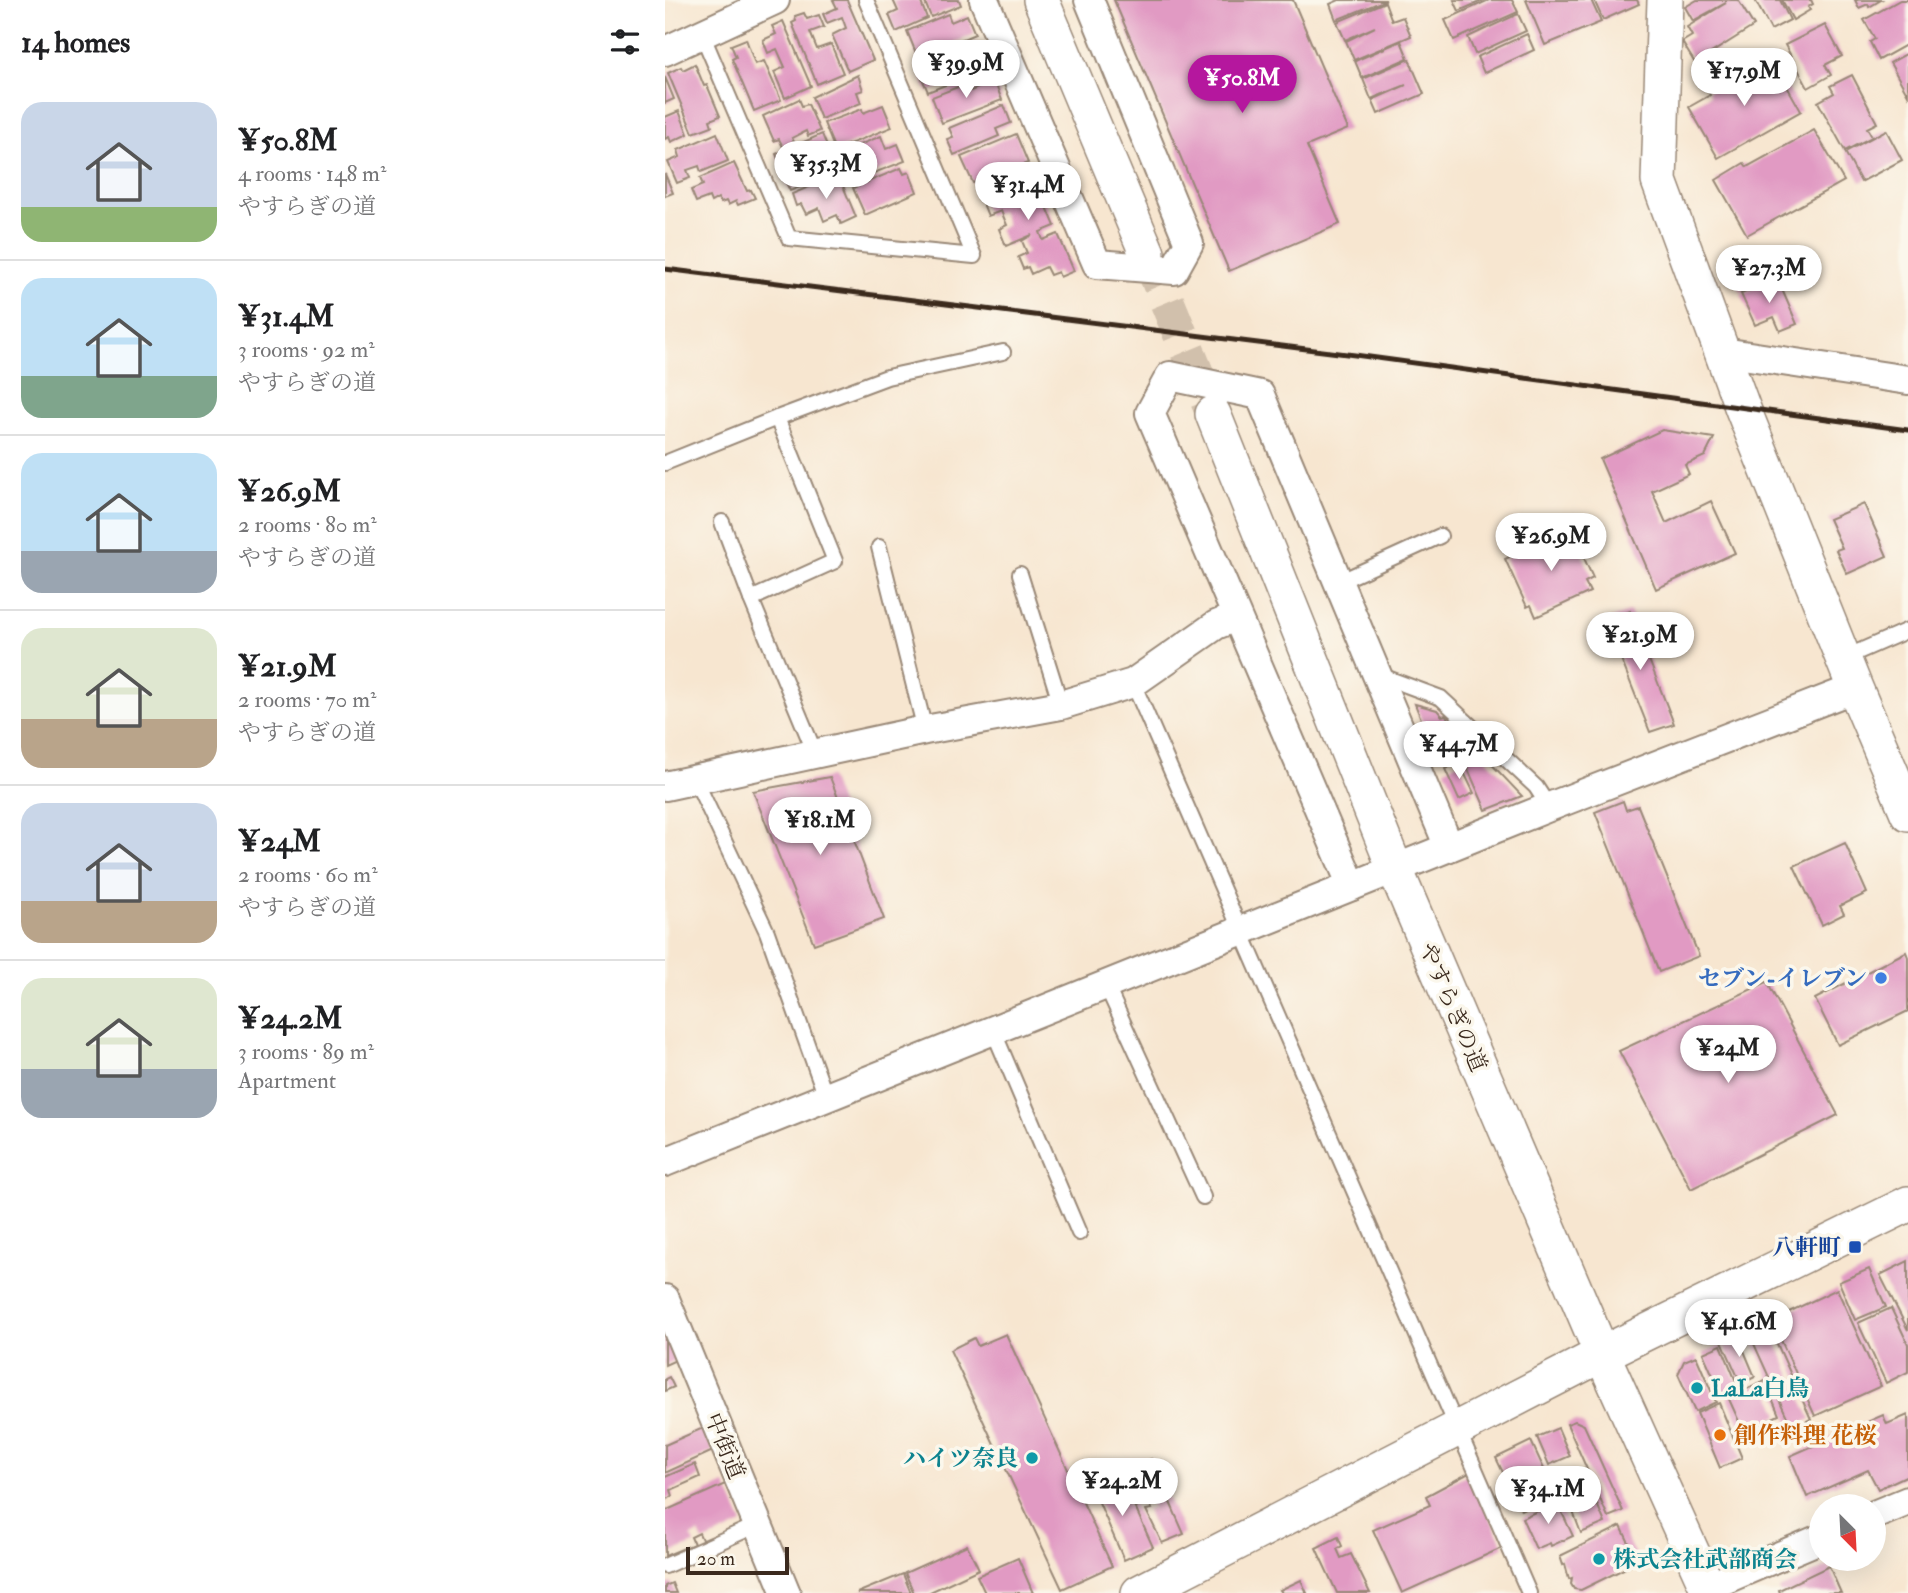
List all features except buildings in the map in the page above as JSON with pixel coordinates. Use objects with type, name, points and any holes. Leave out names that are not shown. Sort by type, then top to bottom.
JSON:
[{"type":"street","points":[[665,51],[775,0]]},
{"type":"street","points":[[984,0],[1097,264],[1174,270],[1189,243],[1089,0]]},
{"type":"street","points":[[1041,0],[1147,253]]},
{"type":"street","points":[[1665,0],[1659,181],[1743,409],[1908,813]]},
{"type":"street","points":[[1723,352],[1908,380]]},
{"type":"street","points":[[1352,886],[1150,413],[1170,376],[1260,395],[1450,847]]},
{"type":"street","name":"やすらぎの道","points":[[1213,414],[1395,869],[1602,1354],[1708,1590]]},
{"type":"street","points":[[665,786],[925,730],[1061,705],[1132,683],[1216,625],[1236,617]]},
{"type":"street","points":[[665,1162],[1549,807],[1850,673]]},
{"type":"street","points":[[1139,1593],[1602,1354],[1908,1204]]},
{"type":"street","name":"中街道","points":[[665,1299],[786,1593]]},
{"type":"street","points":[[1887,1510],[1908,1501]]},
{"type":"street","points":[[1708,1590],[1809,1544]]},
{"type":"lane","points":[[702,34],[789,238],[974,256],[866,0]]},
{"type":"lane","points":[[665,463],[887,377],[1003,352]]},
{"type":"lane","points":[[751,599],[835,561],[776,418]]},
{"type":"lane","points":[[722,522],[815,753]]},
{"type":"lane","points":[[1339,582],[1440,537]]},
{"type":"lane","points":[[879,547],[925,730]]},
{"type":"lane","points":[[1020,574],[1061,705]]},
{"type":"lane","points":[[1850,673],[1908,630]]},
{"type":"lane","points":[[1378,674],[1441,698],[1536,787],[1549,807]]},
{"type":"lane","points":[[1132,683],[1529,1593]]},
{"type":"lane","points":[[695,779],[767,932],[825,1097]]},
{"type":"lane","points":[[1106,985],[1203,1197]]},
{"type":"lane","points":[[993,1030],[1079,1233]]},
{"type":"lane","points":[[665,1566],[757,1525]]},
{"type":"tunnel","points":[[1147,253],[1212,411]]},
{"type":"railway","points":[[665,269],[1355,355],[1908,430]]},
{"type":"place","name":"セブン-イレブン","points":[[1881,978]]},
{"type":"place","name":"八軒町","points":[[1855,1247]]},
{"type":"place","name":"LaLa白鳥","points":[[1697,1388]]},
{"type":"place","name":"創作料理 花桜","points":[[1720,1435]]},
{"type":"place","name":"ハイツ奈良","points":[[1032,1458]]},
{"type":"place","name":"株式会社武部商会","points":[[1599,1559]]}]
